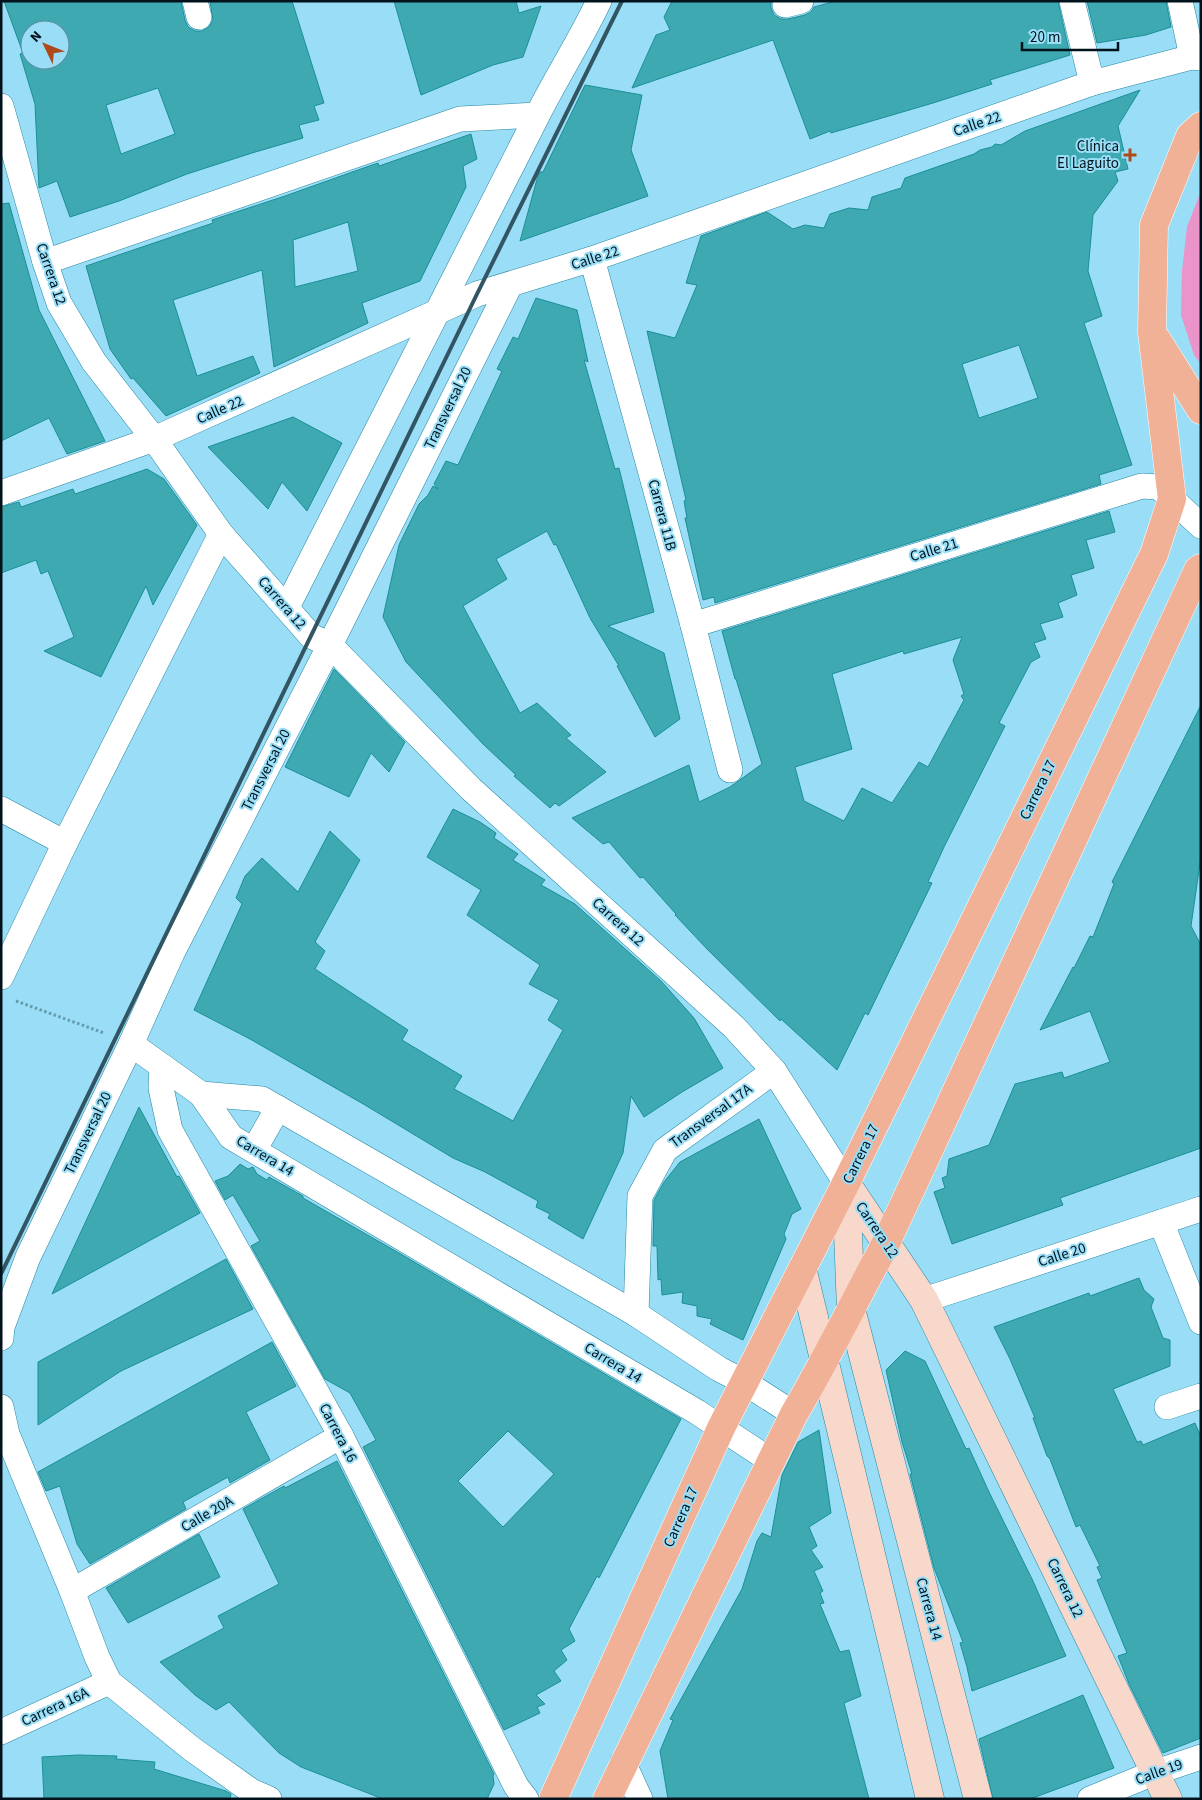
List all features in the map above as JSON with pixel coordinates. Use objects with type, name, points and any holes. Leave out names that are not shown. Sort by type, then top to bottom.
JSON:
[{"type":"main road","points":[[1170,504],[1152,332],[1154,225],[1190,136],[1201,126]]},
{"type":"main road","points":[[1152,332],[1201,410]]},
{"type":"main road","name":"Carrera 17","points":[[553,1799],[721,1428],[802,1272],[1154,554],[1170,504]]},
{"type":"main road","points":[[606,1799],[794,1414],[825,1362],[850,1309],[886,1243],[1199,569]]},
{"type":"street","points":[[287,607],[439,312],[537,115],[582,38],[599,1]]},
{"type":"street","points":[[1072,1],[1092,83]]},
{"type":"street","points":[[1180,1],[1196,57]]},
{"type":"street","name":"Calle 22","points":[[1,494],[154,439],[477,294],[592,259],[1092,83],[1196,57]]},
{"type":"street","points":[[45,262],[460,119],[537,115]]},
{"type":"street","name":"Carrera 12","points":[[3,118],[45,262],[59,303],[94,362],[154,439],[221,534],[311,636],[330,645],[471,789],[734,1027],[774,1070],[924,1300],[1168,1799]]},
{"type":"street","name":"Carrera 11B","points":[[592,259],[693,625],[730,770]]},
{"type":"street","name":"Transversal 20","points":[[1,1338],[2,1327],[28,1257],[131,1044],[172,953],[330,645],[510,285]]},
{"type":"street","name":"Calle 21","points":[[693,625],[1142,486],[1159,487],[1170,504],[1201,526]]},
{"type":"street","points":[[6,988],[65,843],[221,534]]},
{"type":"street","points":[[1,810],[65,843]]},
{"type":"street","points":[[131,1044],[201,1094],[262,1099],[636,1314],[719,1369],[744,1382],[794,1414]]},
{"type":"street","name":"Carrera 16","points":[[162,1066],[161,1088],[170,1130],[341,1436],[516,1786],[526,1799]]},
{"type":"street","name":"Transversal 17A","points":[[636,1314],[640,1196],[665,1150],[774,1070]]},
{"type":"street","name":"Carrera 14","points":[[201,1094],[231,1137],[688,1407],[771,1461]]},
{"type":"street","points":[[254,1150],[278,1108]]},
{"type":"street","name":"Carrera 14","points":[[846,1183],[850,1309],[978,1799]]},
{"type":"street","name":"Calle 20","points":[[924,1300],[1201,1209]]},
{"type":"street","points":[[1162,1222],[1201,1322]]},
{"type":"street","points":[[802,1272],[930,1799]]},
{"type":"street","points":[[1167,1407],[1201,1396]]},
{"type":"street","points":[[1,1407],[7,1434],[109,1682],[192,1749],[251,1790],[269,1799]]},
{"type":"street","name":"Calle 20A","points":[[72,1591],[341,1436]]},
{"type":"street","name":"Carrera 16A","points":[[1,1732],[109,1682]]},
{"type":"street","name":"Calle 19","points":[[1090,1799],[1156,1772],[1201,1757]]},
{"type":"street","points":[[623,1762],[640,1799]]},
{"type":"path","points":[[6,988],[131,1044]]},
{"type":"shaded area","points":[[1201,191],[1201,364],[1194,355],[1181,315],[1182,271],[1187,227]]},
{"type":"building","points":[[4,1],[181,1],[188,27],[195,31],[202,31],[209,27],[213,20],[210,1],[292,1],[324,103],[314,106],[319,120],[299,125],[303,138],[187,174],[119,201],[70,217],[57,181],[39,188],[35,104],[25,70],[70,70],[70,20],[20,20],[20,45]],"holes":[[[158,88],[175,134],[121,154],[106,105]]]},
{"type":"building","points":[[394,1],[516,1],[519,13],[541,6],[523,57],[493,65],[421,95]]},
{"type":"building","points":[[672,1],[771,1],[774,15],[781,19],[788,19],[805,15],[811,12],[814,7],[836,1],[1058,1],[1070,55],[990,80],[992,84],[831,133],[830,131],[810,139],[773,40],[632,88],[656,35],[670,30],[664,17]]},
{"type":"building","points":[[1087,1],[1166,1],[1171,27],[1146,35],[1097,43]]},
{"type":"building","points":[[585,85],[642,95],[631,150],[648,196],[520,241],[539,172],[543,172]]},
{"type":"building","points":[[1140,90],[1118,126],[1128,169],[1115,172],[1118,181],[1093,215],[1088,271],[1102,316],[1084,323],[1132,465],[1099,475],[1101,484],[715,603],[714,597],[703,600],[685,518],[687,518],[684,501],[686,500],[647,331],[675,338],[697,285],[686,283],[701,236],[767,212],[793,229],[805,225],[824,228],[830,214],[849,208],[868,210],[872,197],[901,188],[905,178],[974,154],[995,144],[1001,145],[1025,131]],"holes":[[[1019,345],[1038,398],[979,418],[962,364]]]},
{"type":"building","points":[[471,134],[477,159],[463,166],[466,187],[420,281],[362,303],[368,323],[274,367],[262,270],[173,300],[197,376],[253,356],[260,373],[166,416],[133,378],[131,379],[110,349],[86,266],[213,223],[212,220],[378,163],[379,166]],"holes":[[[348,222],[358,271],[295,287],[293,240]]]},
{"type":"building","points":[[9,203],[39,310],[105,441],[67,454],[49,418],[1,441],[1,204]]},
{"type":"building","points":[[536,298],[577,310],[588,362],[584,360],[615,469],[619,468],[654,612],[608,626],[664,653],[680,719],[655,737],[617,666],[619,666],[590,618],[556,544],[554,545],[547,531],[496,559],[507,579],[463,606],[520,713],[537,703],[571,735],[566,738],[606,772],[559,806],[555,803],[550,808],[514,776],[516,775],[483,744],[406,662],[383,617],[399,545],[419,504],[428,495],[433,486],[438,489],[434,484],[446,461],[458,465],[502,371],[497,369],[513,337],[518,339]]},
{"type":"building","points":[[293,417],[342,443],[307,511],[282,482],[268,509],[208,447]]},
{"type":"building","points":[[147,469],[164,479],[197,525],[153,605],[146,586],[101,677],[44,651],[74,637],[48,571],[41,574],[36,560],[1,573],[1,507],[19,502],[21,507],[73,489],[75,494]]},
{"type":"building","points":[[1109,511],[1115,532],[1086,540],[1094,568],[1071,575],[1077,595],[1058,603],[1063,617],[1040,624],[1046,639],[1034,643],[1040,657],[1031,662],[999,723],[1005,726],[944,847],[928,882],[932,883],[868,1015],[865,1013],[837,1070],[781,1019],[780,1021],[707,949],[609,842],[603,844],[572,818],[689,765],[699,802],[730,787],[762,764],[722,631]],"holes":[[[962,637],[953,660],[964,694],[961,696],[964,700],[928,767],[919,762],[892,803],[862,788],[844,821],[804,801],[795,767],[852,749],[832,674],[903,651],[904,654]]]},
{"type":"building","points":[[334,669],[405,742],[389,772],[371,753],[349,797],[285,767]]},
{"type":"building","points":[[1201,705],[1201,856],[1191,926],[1201,945],[1201,1148],[1060,1198],[1063,1205],[952,1244],[934,1192],[945,1188],[942,1178],[947,1176],[949,1159],[989,1145],[1015,1084],[1062,1072],[1064,1078],[1110,1062],[1090,1011],[1040,1030],[1090,936],[1093,937],[1114,884],[1112,882]]},
{"type":"building","points":[[453,809],[480,822],[496,833],[494,838],[518,854],[513,860],[545,880],[541,885],[575,904],[661,981],[694,1018],[723,1068],[644,1117],[631,1096],[623,1153],[583,1239],[548,1218],[550,1214],[536,1207],[538,1201],[485,1172],[453,1158],[250,1039],[194,1010],[242,904],[236,898],[245,876],[262,858],[298,892],[330,831],[360,860],[315,942],[325,951],[315,969],[408,1030],[402,1040],[462,1076],[454,1089],[513,1121],[563,1030],[548,1020],[559,1000],[529,984],[540,965],[467,915],[481,890],[427,857]]},
{"type":"building","points":[[139,1107],[177,1177],[179,1176],[200,1213],[52,1294]]},
{"type":"building","points":[[759,1119],[801,1209],[792,1214],[784,1234],[786,1239],[743,1340],[710,1324],[712,1319],[697,1316],[697,1306],[682,1303],[683,1292],[662,1295],[661,1279],[658,1280],[657,1246],[653,1246],[654,1200],[664,1182],[680,1162]]},
{"type":"building","points":[[240,1164],[248,1169],[253,1167],[257,1174],[267,1180],[269,1177],[303,1196],[303,1198],[681,1419],[599,1578],[597,1576],[569,1629],[575,1641],[561,1650],[567,1660],[554,1671],[561,1681],[536,1695],[545,1704],[537,1707],[540,1713],[504,1730],[363,1447],[376,1440],[350,1393],[325,1379],[251,1246],[260,1241],[233,1195],[225,1200],[215,1181],[228,1176]],"holes":[[[508,1431],[554,1474],[503,1527],[458,1481]]]},
{"type":"building","points":[[226,1259],[253,1309],[121,1371],[38,1425],[38,1362]]},
{"type":"building","points":[[1139,1278],[1144,1290],[1154,1299],[1151,1307],[1163,1338],[1170,1340],[1170,1366],[1113,1389],[1137,1442],[1141,1441],[1143,1445],[1195,1423],[1201,1437],[1201,1738],[1163,1753],[1129,1684],[1118,1656],[1127,1653],[1097,1580],[1102,1578],[1097,1567],[1100,1566],[1080,1525],[1076,1527],[1050,1459],[1047,1456],[1033,1418],[1035,1418],[994,1327],[1089,1293],[1090,1296]]},
{"type":"building","points":[[272,1342],[296,1386],[246,1412],[270,1460],[230,1483],[228,1477],[183,1502],[186,1509],[90,1564],[77,1544],[60,1486],[46,1491],[38,1472]]},
{"type":"building","points":[[905,1351],[925,1361],[966,1449],[969,1448],[1033,1581],[1066,1656],[972,1691],[960,1643],[963,1642],[934,1568],[886,1370]]},
{"type":"building","points":[[819,1430],[831,1513],[809,1527],[817,1546],[811,1550],[823,1567],[814,1571],[823,1591],[820,1593],[824,1603],[820,1604],[840,1652],[849,1650],[861,1696],[844,1703],[869,1799],[668,1799],[660,1751],[673,1720],[670,1719],[742,1589],[757,1541],[762,1533],[771,1537],[782,1475],[798,1442]]},
{"type":"building","points":[[337,1461],[494,1774],[494,1784],[487,1799],[383,1799],[301,1767],[279,1753],[229,1702],[216,1710],[195,1695],[160,1662],[224,1628],[218,1616],[279,1584],[243,1509],[284,1486],[285,1488]]},
{"type":"building","points":[[199,1534],[220,1577],[128,1623],[106,1588]]},
{"type":"building","points":[[1083,1695],[1114,1768],[1030,1799],[993,1799],[979,1739]]},
{"type":"building","points":[[78,1755],[117,1756],[116,1759],[155,1762],[154,1769],[226,1791],[231,1794],[230,1799],[44,1799],[42,1757]]},
{"type":"railway","points":[[1,1274],[477,294],[622,1]]},
{"type":"place","name":"Clínica El Laguito","points":[[1130,155]]}]
